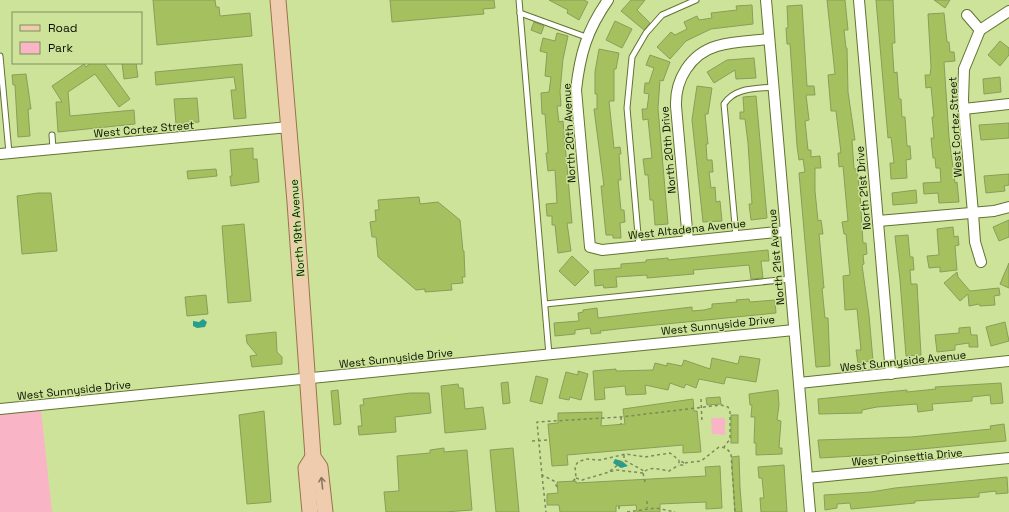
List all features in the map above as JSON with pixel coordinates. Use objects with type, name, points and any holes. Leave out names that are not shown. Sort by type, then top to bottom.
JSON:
[{"type":"main road","name":"North 19th Avenue","points":[[278,0],[289,127],[313,457],[320,468],[325,512]]},
{"type":"main road","name":"North 19th Avenue","points":[[310,512],[306,468],[313,457]]},
{"type":"street","name":"North 20th Avenue","points":[[590,247],[576,90],[578,68],[586,37],[608,0]]},
{"type":"street","name":"North 21st Avenue","points":[[766,0],[810,512]]},
{"type":"street","name":"North 21st Drive","points":[[859,0],[891,374]]},
{"type":"street","points":[[967,15],[980,30],[1009,11]]},
{"type":"street","name":"West Cortez Street","points":[[980,30],[964,69],[964,109],[975,242],[981,262]]},
{"type":"street","name":"North 20th Drive","points":[[688,241],[675,94],[678,84],[692,61],[716,46],[769,39]]},
{"type":"street","points":[[964,109],[1009,104]]},
{"type":"street","name":"West Cortez Street","points":[[5,154],[289,127]]},
{"type":"street","points":[[878,221],[994,211],[1009,206]]},
{"type":"street","name":"West Altadena Avenue","points":[[590,247],[602,250],[786,231]]},
{"type":"street","name":"West Sunnyside Drive","points":[[0,409],[794,330]]},
{"type":"street","name":"West Sunnyside Avenue","points":[[799,383],[1009,361]]},
{"type":"street","name":"West Poinsettia Drive","points":[[807,478],[1009,458]]},
{"type":"lane","points":[[519,0],[549,355]]},
{"type":"lane","points":[[639,246],[627,108],[632,57],[646,33],[662,15],[696,0]]},
{"type":"lane","points":[[520,13],[586,37]]},
{"type":"lane","points":[[0,56],[5,154]]},
{"type":"lane","points":[[736,236],[724,104],[734,93],[773,87]]},
{"type":"lane","points":[[52,135],[53,149]]},
{"type":"lane","points":[[545,304],[790,279]]},
{"type":"path","points":[[701,399],[702,423]]},
{"type":"path","points":[[546,512],[538,422],[621,417],[721,405],[729,408],[730,439],[724,447],[715,448],[701,461],[684,463],[683,465],[679,465],[669,471],[656,468],[644,472],[620,470],[582,480],[576,478]]},
{"type":"path","points":[[621,417],[622,424]]},
{"type":"path","points":[[532,441],[549,440]]},
{"type":"path","points":[[724,447],[731,454],[734,512]]},
{"type":"path","points":[[576,478],[575,466],[578,462],[590,459],[600,460],[624,454],[645,457],[670,453],[684,463]]},
{"type":"path","points":[[624,454],[624,460]]},
{"type":"path","points":[[608,472],[624,460]]},
{"type":"path","points":[[624,460],[644,472]]},
{"type":"path","points":[[679,460],[679,465]]},
{"type":"path","points":[[644,472],[645,482]]},
{"type":"path","points":[[542,474],[554,481],[557,488]]},
{"type":"path","points":[[572,481],[576,478]]},
{"type":"path","points":[[647,501],[647,508]]},
{"type":"path","points":[[619,506],[619,512]]},
{"type":"path","points":[[627,512],[647,508],[674,512]]},
{"type":"green space","points":[[41,410],[52,512],[0,512],[0,413]]},
{"type":"green space","points":[[711,418],[725,418],[725,435],[712,434]]},
{"type":"water","points":[[203,319],[207,322],[205,327],[197,328],[193,326],[193,321],[199,322]]},
{"type":"water","points":[[615,459],[622,461],[628,466],[621,468],[613,463]]},
{"type":"building","points":[[153,0],[215,0],[216,7],[219,7],[220,16],[250,13],[252,36],[157,45]]},
{"type":"building","points":[[390,0],[494,0],[495,8],[483,9],[484,14],[392,22]]},
{"type":"building","points":[[549,0],[584,0],[588,2],[579,20],[567,13],[568,10]]},
{"type":"building","points":[[631,0],[645,0],[637,10],[650,23],[644,30],[621,11]]},
{"type":"building","points":[[827,0],[845,0],[848,30],[844,30],[847,48],[848,92],[855,140],[852,140],[854,169],[857,169],[863,243],[866,243],[867,254],[863,255],[864,264],[862,265],[869,315],[873,361],[858,363],[856,350],[861,350],[857,309],[845,310],[843,276],[850,275],[846,234],[844,234],[842,222],[848,221],[843,166],[839,167],[838,153],[841,153],[836,111],[831,111],[828,75],[835,74]]},
{"type":"building","points":[[876,0],[893,0],[895,43],[892,43],[894,73],[897,72],[902,117],[905,117],[907,146],[910,146],[911,159],[906,160],[907,178],[891,179],[890,163],[894,163],[891,137],[888,138]]},
{"type":"building","points":[[934,0],[950,0],[945,8]]},
{"type":"building","points":[[752,5],[753,24],[711,29],[686,41],[670,59],[657,47],[671,32],[675,35],[687,29],[684,22],[697,16],[699,20],[712,18],[711,13],[737,10],[736,6]]},
{"type":"building","points":[[802,5],[807,86],[814,86],[815,95],[806,95],[809,120],[805,121],[808,150],[811,150],[811,157],[820,156],[821,168],[815,168],[815,191],[818,221],[821,220],[823,234],[819,234],[825,318],[828,318],[830,366],[816,367],[799,173],[805,172],[803,159],[799,160],[797,146],[790,44],[787,44],[786,28],[788,28],[787,6]]},
{"type":"building","points":[[944,13],[947,42],[949,42],[950,52],[954,52],[955,61],[944,62],[949,137],[959,202],[939,203],[938,193],[924,194],[923,183],[941,182],[940,168],[936,168],[935,158],[933,158],[931,138],[934,138],[932,117],[934,117],[931,87],[926,88],[925,75],[930,75],[931,67],[928,14]]},
{"type":"building","points":[[615,21],[632,29],[622,48],[606,40]]},
{"type":"building","points":[[534,22],[544,26],[541,34],[531,30]]},
{"type":"building","points":[[557,33],[568,36],[563,59],[560,91],[561,106],[557,106],[559,122],[563,121],[572,223],[567,223],[571,251],[558,253],[555,225],[552,225],[552,216],[547,216],[546,204],[557,203],[555,170],[548,171],[545,114],[542,114],[541,93],[549,92],[551,77],[545,76],[547,53],[540,51],[543,38],[555,41]]},
{"type":"building","points":[[1000,41],[1009,48],[1009,55],[1000,66],[988,55]]},
{"type":"building","points":[[599,49],[619,53],[616,69],[614,69],[614,101],[609,101],[614,148],[620,147],[621,154],[619,154],[621,180],[618,180],[621,210],[624,210],[625,222],[620,223],[621,238],[613,238],[613,235],[606,235],[601,186],[604,186],[594,109],[597,109],[595,72]]},
{"type":"building","points":[[650,55],[670,62],[663,81],[660,80],[658,108],[668,224],[655,225],[653,200],[650,200],[648,175],[645,175],[643,159],[652,158],[648,119],[643,120],[642,109],[647,109],[649,94],[644,93],[645,83],[649,83],[654,68],[646,65]]},
{"type":"building","points":[[754,58],[756,78],[736,79],[735,70],[714,83],[707,72],[727,60]]},
{"type":"building","points":[[84,64],[86,67],[90,64],[105,64],[130,99],[119,107],[95,74],[68,92],[70,116],[134,110],[135,124],[58,132],[56,102],[62,102],[52,86]]},
{"type":"building","points":[[122,64],[136,64],[138,77],[124,79]]},
{"type":"building","points":[[242,64],[246,118],[234,119],[231,90],[236,90],[234,77],[156,85],[155,72]]},
{"type":"building","points":[[26,74],[31,109],[28,109],[30,136],[18,137],[15,85],[13,85],[12,75]]},
{"type":"building","points":[[1000,77],[1001,92],[984,94],[983,79]]},
{"type":"building","points":[[697,86],[712,88],[708,114],[705,114],[708,144],[706,144],[707,160],[712,160],[713,172],[709,172],[711,188],[715,187],[716,202],[720,201],[722,221],[703,222],[692,120]]},
{"type":"building","points":[[756,96],[767,218],[751,220],[749,204],[752,204],[748,143],[745,119],[740,119],[740,112],[744,112],[743,97]]},
{"type":"building","points":[[197,98],[199,122],[176,124],[174,99]]},
{"type":"building","points":[[1009,123],[1009,138],[981,140],[979,125]]},
{"type":"building","points":[[253,148],[253,159],[257,159],[259,182],[231,186],[230,176],[232,176],[230,150]]},
{"type":"building","points":[[216,169],[217,176],[188,179],[187,171]]},
{"type":"building","points":[[1009,174],[1009,185],[1004,186],[1005,191],[986,193],[984,176]]},
{"type":"building","points":[[916,190],[917,203],[893,205],[892,193]]},
{"type":"building","points":[[51,193],[57,251],[22,254],[17,196]]},
{"type":"building","points":[[419,197],[420,204],[438,202],[460,220],[464,251],[465,277],[462,277],[463,283],[451,284],[452,290],[425,292],[425,289],[416,290],[378,257],[376,237],[372,237],[370,222],[376,221],[375,210],[379,210],[378,200]]},
{"type":"building","points":[[1009,220],[1009,237],[999,241],[993,227]]},
{"type":"building","points":[[244,224],[251,301],[228,303],[222,226]]},
{"type":"building","points":[[953,227],[954,237],[958,236],[959,245],[955,246],[957,270],[940,272],[940,267],[929,268],[927,256],[939,255],[937,229]]},
{"type":"building","points":[[908,235],[910,257],[913,257],[914,270],[910,270],[911,284],[917,284],[921,355],[906,356],[895,236]]},
{"type":"building","points":[[768,250],[769,261],[761,261],[763,278],[751,279],[749,265],[693,270],[694,274],[647,278],[647,275],[616,277],[617,287],[604,288],[603,285],[595,286],[594,270],[621,268],[621,264],[646,262],[646,260],[668,258],[668,260]]},
{"type":"building","points":[[572,256],[589,272],[575,286],[559,271]]},
{"type":"building","points":[[1009,263],[1009,288],[1000,284]]},
{"type":"building","points":[[957,272],[958,277],[970,291],[999,288],[1000,295],[994,296],[995,305],[980,306],[979,304],[969,306],[968,294],[960,301],[944,283]]},
{"type":"building","points":[[206,295],[208,314],[187,316],[185,297]]},
{"type":"building","points":[[749,299],[750,302],[775,300],[776,313],[626,328],[600,331],[601,333],[591,334],[590,328],[575,330],[575,334],[555,336],[554,323],[579,321],[578,313],[583,312],[583,310],[597,308],[598,318],[692,307],[692,311],[704,310],[712,308],[712,304],[737,302],[736,300]]},
{"type":"building","points":[[1005,322],[1009,341],[991,346],[986,327]]},
{"type":"building","points":[[970,327],[971,335],[977,335],[978,347],[969,347],[969,343],[955,345],[955,350],[937,352],[935,335],[959,333],[959,328]]},
{"type":"building","points":[[276,332],[277,352],[282,357],[282,364],[252,367],[250,356],[257,355],[247,343],[246,335]]},
{"type":"building","points":[[740,356],[760,359],[756,382],[726,377],[724,384],[699,379],[696,388],[686,384],[684,388],[670,383],[668,390],[645,385],[646,394],[626,395],[625,386],[604,388],[605,399],[595,400],[593,371],[616,369],[616,371],[653,370],[655,363],[667,366],[667,363],[682,366],[684,360],[710,369],[712,358],[738,364]]},
{"type":"building","points":[[578,371],[588,374],[581,400],[570,397],[569,400],[559,398],[566,372],[578,375]]},
{"type":"building","points":[[536,376],[548,379],[542,404],[530,401]]},
{"type":"building","points":[[508,382],[510,403],[503,404],[501,383]]},
{"type":"building","points":[[1001,383],[1003,403],[991,404],[990,395],[972,397],[972,401],[932,404],[933,410],[918,412],[917,404],[877,407],[862,410],[862,413],[819,414],[818,399],[907,390],[907,392],[936,389],[935,387]]},
{"type":"building","points":[[458,384],[459,388],[463,388],[465,409],[483,407],[486,429],[445,433],[441,386]]},
{"type":"building","points":[[338,390],[341,424],[334,425],[331,391]]},
{"type":"building","points":[[778,390],[779,405],[777,420],[781,421],[779,448],[782,448],[782,454],[756,455],[756,443],[754,443],[755,417],[751,417],[752,405],[750,405],[749,394]]},
{"type":"building","points":[[410,393],[429,393],[431,413],[395,417],[396,432],[359,435],[358,426],[362,426],[360,405],[364,405],[363,399]]},
{"type":"building","points":[[720,397],[721,404],[707,405],[706,398]]},
{"type":"building","points":[[693,399],[694,411],[697,411],[701,452],[683,453],[683,445],[567,455],[568,465],[552,466],[548,424],[558,423],[558,413],[602,412],[601,426],[625,424],[623,409]]},
{"type":"building","points":[[264,411],[271,502],[247,504],[239,415]]},
{"type":"building","points":[[731,415],[738,415],[738,443],[731,443]]},
{"type":"building","points":[[1004,424],[1006,441],[889,452],[889,454],[820,458],[818,440],[911,437],[991,429],[990,426]]},
{"type":"building","points":[[444,448],[444,452],[467,450],[472,510],[445,512],[386,512],[384,492],[399,491],[397,456],[430,453],[430,450]]},
{"type":"building","points":[[513,448],[519,512],[496,512],[490,450]]},
{"type":"building","points":[[739,456],[742,512],[735,512],[732,457]]},
{"type":"building","points":[[784,465],[787,512],[761,512],[760,498],[764,498],[762,478],[759,478],[758,467]]},
{"type":"building","points":[[720,466],[722,508],[706,509],[706,502],[660,504],[660,512],[637,512],[636,505],[616,506],[616,512],[560,512],[559,505],[547,505],[547,494],[558,493],[557,482],[576,481],[576,483],[706,476],[705,467]]},
{"type":"building","points":[[1007,477],[1008,493],[996,494],[996,491],[979,493],[979,497],[915,501],[915,503],[851,509],[850,503],[837,504],[837,508],[825,510],[824,495],[871,492],[895,488]]}]
